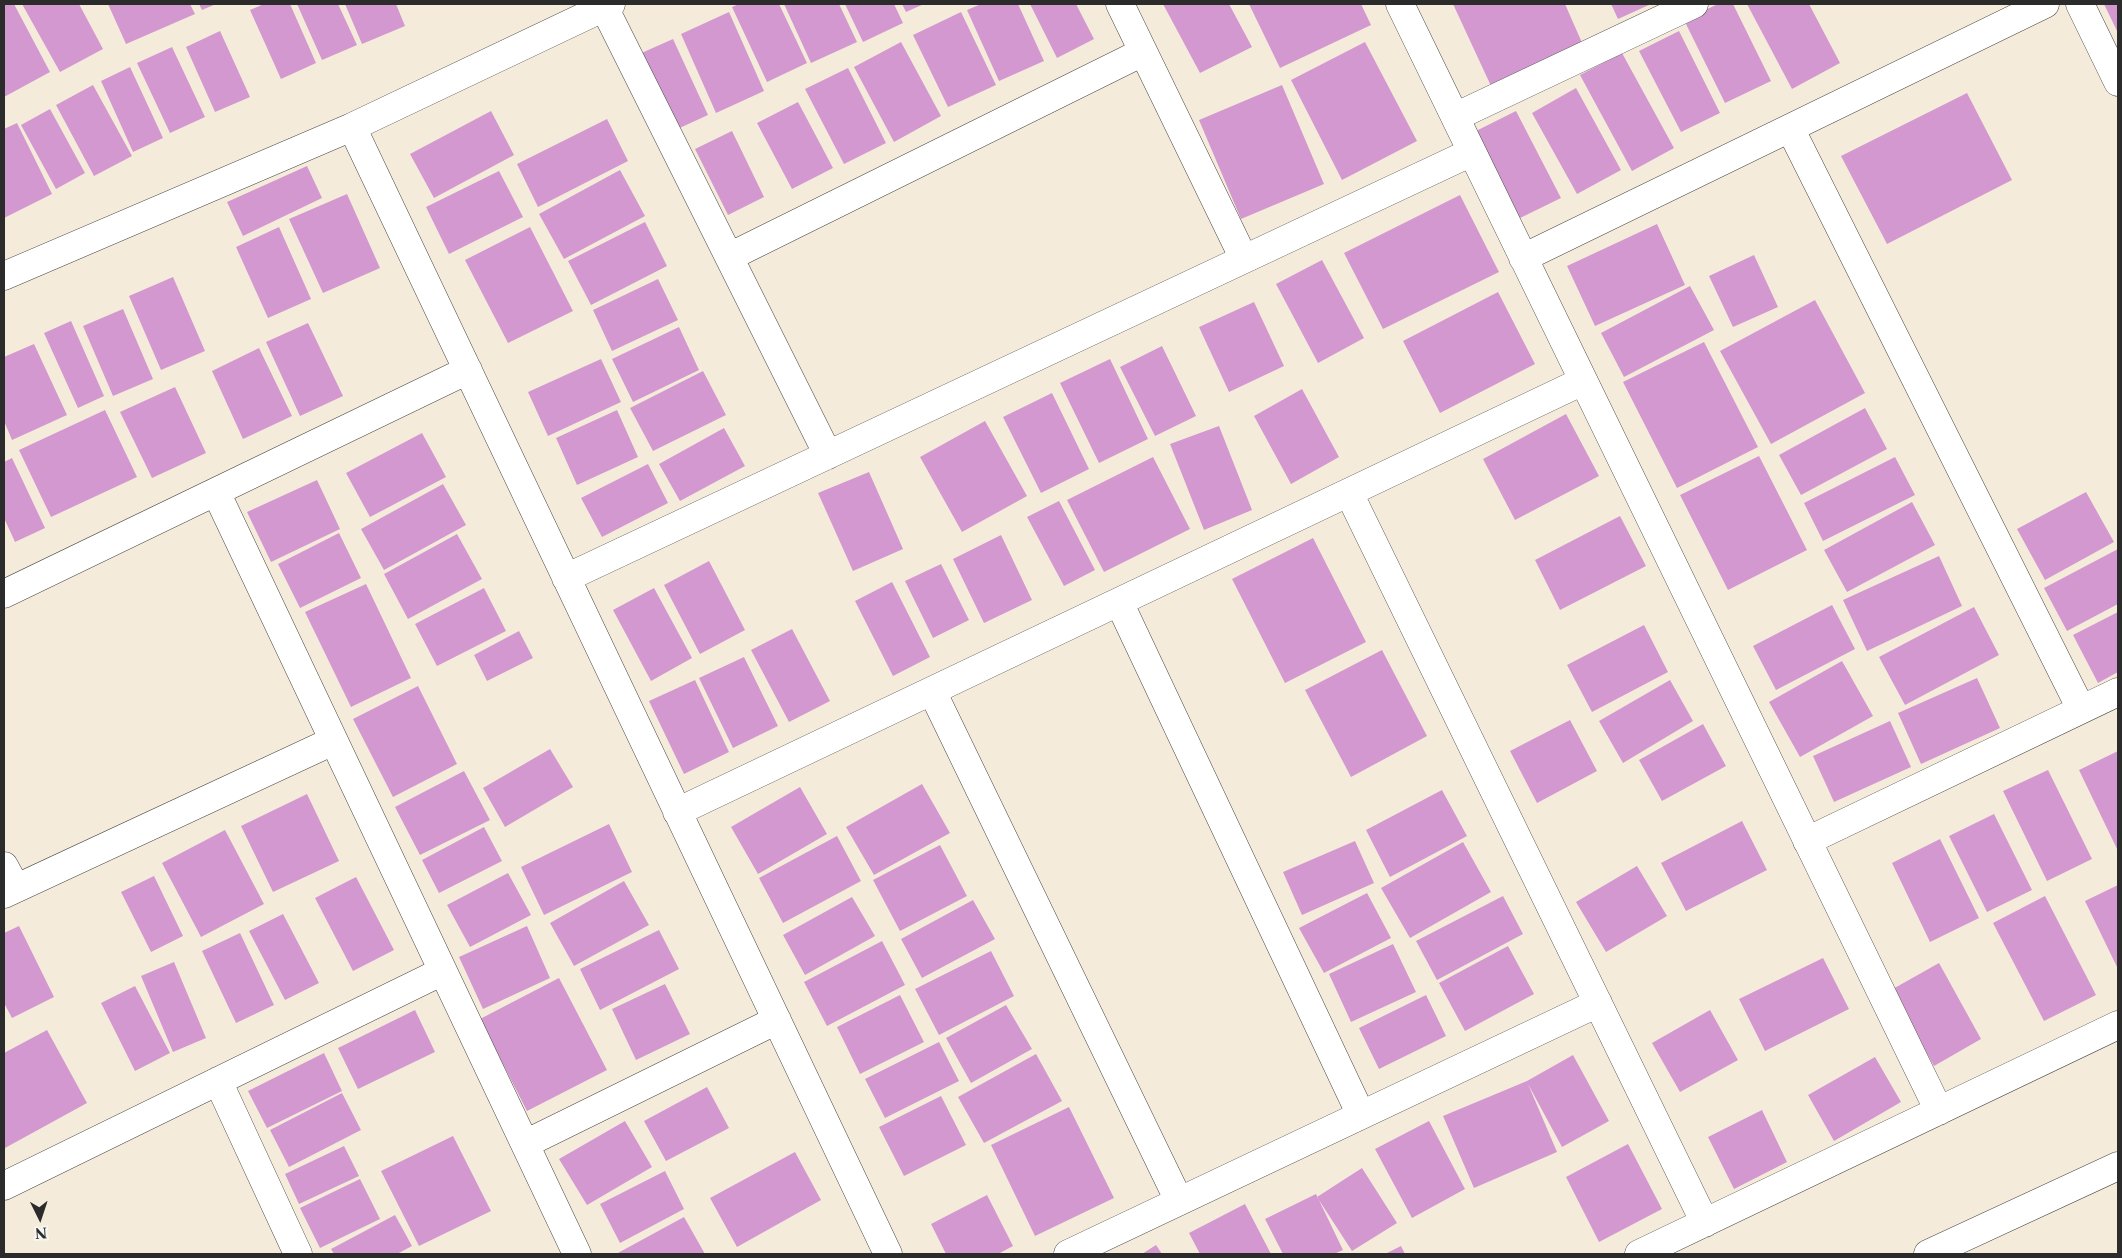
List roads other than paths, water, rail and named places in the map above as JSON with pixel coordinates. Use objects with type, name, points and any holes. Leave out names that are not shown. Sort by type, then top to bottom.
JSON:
[{"type":"street","points":[[1120,4],[1244,259]]},
{"type":"street","points":[[1400,4],[1939,1111]]},
{"type":"street","points":[[1455,117],[1694,4]]},
{"type":"street","points":[[1524,258],[2045,4]]},
{"type":"street","points":[[2080,4],[2118,82]]},
{"type":"street","points":[[7,267],[352,126],[607,5],[729,257],[828,455]]},
{"type":"street","points":[[729,257],[1143,52]]},
{"type":"street","points":[[352,126],[888,1254]]},
{"type":"street","points":[[1790,128],[2081,709]]},
{"type":"street","points":[[566,578],[1472,152]]},
{"type":"street","points":[[4,594],[468,370]]},
{"type":"street","points":[[677,812],[1583,381]]},
{"type":"street","points":[[216,492],[577,1254]]},
{"type":"street","points":[[1349,493],[1705,1223]]},
{"type":"street","points":[[1119,602],[1361,1115]]},
{"type":"street","points":[[932,692],[1179,1201]]},
{"type":"street","points":[[1807,841],[2118,692]]},
{"type":"street","points":[[8,883],[333,741]]},
{"type":"street","points":[[4,1186],[443,972]]},
{"type":"street","points":[[1068,1254],[1598,1003]]},
{"type":"street","points":[[525,1144],[777,1020]]},
{"type":"street","points":[[1640,1254],[2118,1025]]},
{"type":"street","points":[[218,1081],[298,1254]]},
{"type":"street","points":[[1928,1254],[2118,1166]]}]
